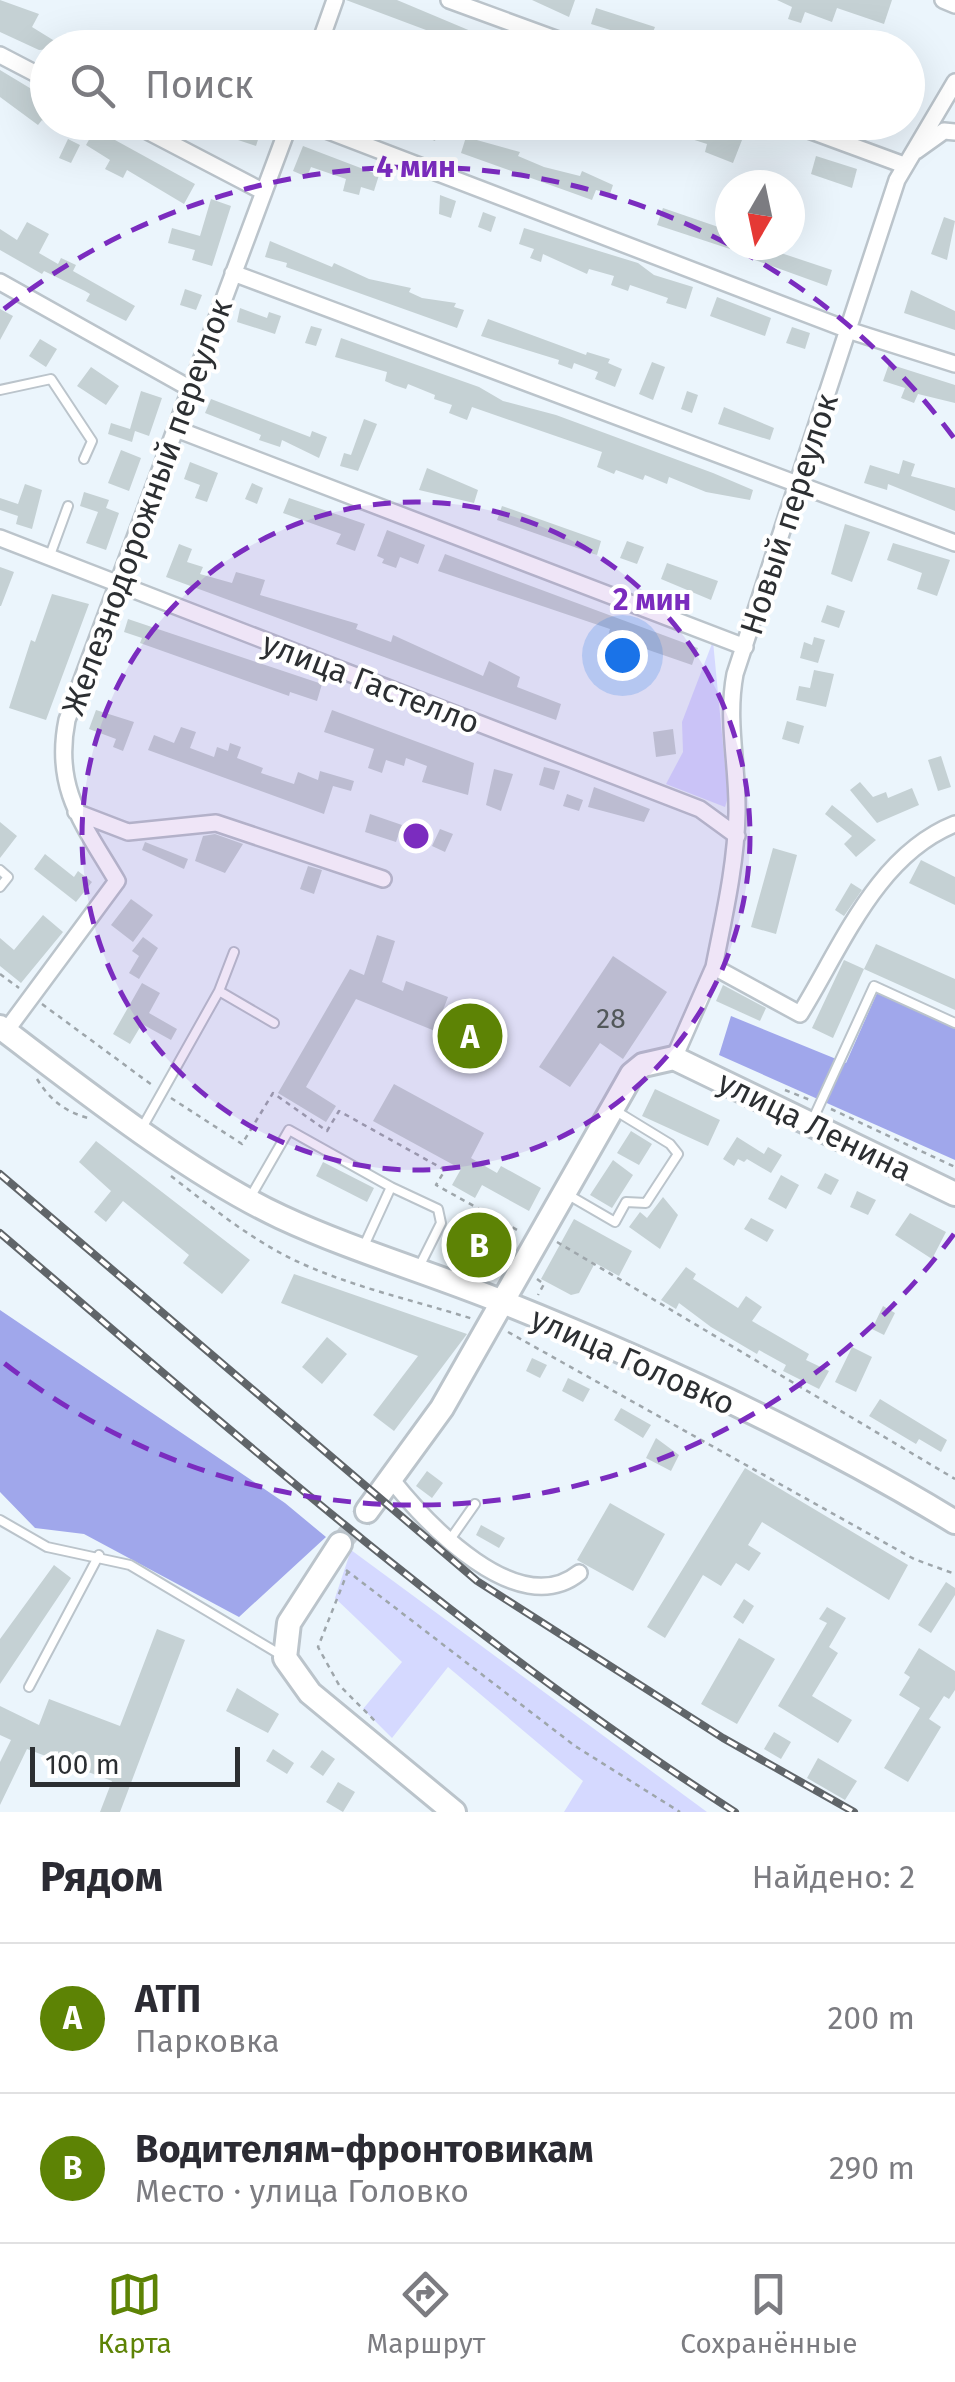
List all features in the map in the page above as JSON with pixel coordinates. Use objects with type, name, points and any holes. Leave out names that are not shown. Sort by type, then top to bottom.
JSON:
[{"type":"main road","name":"улица Головко","points":[[3,1029],[249,1200],[501,1301],[810,1442],[955,1522]]},
{"type":"main road","points":[[366,1511],[442,1408],[632,1074],[643,1065],[674,1058]]},
{"type":"main road","name":"улица Ленина","points":[[674,1058],[955,1194]]},
{"type":"main road","points":[[342,1558],[288,1623],[285,1658],[310,1694],[455,1812]]},
{"type":"street","points":[[324,30],[335,0]]},
{"type":"street","points":[[448,0],[530,30]]},
{"type":"street","points":[[942,0],[955,4]]},
{"type":"street","points":[[0,55],[30,71]]},
{"type":"street","name":"Новый переулок","points":[[925,131],[955,82]]},
{"type":"street","points":[[844,140],[907,160],[944,132],[955,132]]},
{"type":"street","points":[[164,140],[264,192]]},
{"type":"street","name":"Железнодорожный переулок","points":[[3,1029],[32,997],[118,882],[76,812],[62,769],[66,720],[120,588],[283,140]]},
{"type":"street","points":[[352,140],[851,331],[955,364]]},
{"type":"street","name":"Новый переулок","points":[[674,1058],[714,967],[737,836],[730,715],[735,674],[907,160],[919,140]]},
{"type":"street","points":[[233,274],[955,543]]},
{"type":"street","points":[[0,282],[191,389]]},
{"type":"street","points":[[176,429],[745,647]]},
{"type":"street","name":"улица Гастелло","points":[[0,538],[120,588],[700,809],[737,836]]},
{"type":"street","points":[[76,812],[128,832],[216,823],[382,879]]},
{"type":"street","points":[[714,967],[800,1014],[894,863],[933,833],[955,824]]},
{"type":"street","points":[[933,833],[955,838]]},
{"type":"street","points":[[391,1478],[448,1543],[524,1584],[547,1588],[580,1573]]},
{"type":"lane","points":[[0,390],[52,379],[92,441],[84,459]]},
{"type":"lane","points":[[49,558],[68,506]]},
{"type":"lane","points":[[0,870],[8,876],[0,887]]},
{"type":"lane","points":[[142,1128],[219,991],[234,952]]},
{"type":"lane","points":[[812,1123],[874,986],[955,1022]]},
{"type":"lane","points":[[219,991],[274,1023]]},
{"type":"lane","points":[[563,1192],[615,1222],[626,1202],[646,1204],[675,1164],[678,1154],[670,1144],[612,1109]]},
{"type":"lane","points":[[249,1200],[289,1130],[438,1209],[440,1223],[418,1269]]},
{"type":"lane","points":[[363,1248],[392,1188]]},
{"type":"lane","points":[[448,1543],[475,1504]]},
{"type":"lane","points":[[0,1520],[47,1547],[130,1564],[285,1658]]},
{"type":"lane","points":[[29,1686],[99,1555]]},
{"type":"path","points":[[0,974],[162,1092],[242,1144],[273,1093],[326,1131],[340,1111],[444,1170],[436,1185],[446,1192],[523,1232],[552,1236],[630,1290],[955,1478]]},
{"type":"path","points":[[447,1311],[490,1324],[747,1462],[914,1559],[955,1574]]},
{"type":"path","points":[[383,1730],[339,1685],[318,1646],[342,1558],[575,1746],[680,1812]]},
{"type":"shaded area","points":[[713,641],[728,797],[725,807],[666,784],[683,752],[682,722]]},
{"type":"shaded area","points":[[877,993],[955,1028],[955,1160],[719,1055],[731,1016],[846,1063]]},
{"type":"shaded area","points":[[0,1310],[285,1503],[326,1537],[239,1617],[84,1534],[35,1528],[0,1492]]},
{"type":"shaded area","points":[[351,1550],[707,1812],[564,1812],[583,1781],[448,1667],[392,1738],[363,1709],[402,1662],[335,1598]]},
{"type":"building","points":[[0,0],[39,14],[32,27],[37,30],[30,30],[30,46],[0,32]]},
{"type":"building","points":[[346,0],[397,0],[468,30],[426,30]]},
{"type":"building","points":[[532,0],[575,0],[569,17]]},
{"type":"building","points":[[777,0],[892,0],[884,24],[837,8],[832,22],[805,12],[801,23],[788,19],[792,7]]},
{"type":"building","points":[[596,8],[655,27],[610,30],[591,24]]},
{"type":"building","points":[[0,70],[30,88],[30,119],[0,97]]},
{"type":"building","points":[[68,140],[80,145],[71,163],[59,158]]},
{"type":"building","points":[[89,140],[115,140],[195,184],[184,204],[127,170],[123,178],[105,169],[110,160],[86,145]]},
{"type":"building","points":[[465,140],[477,140],[520,152],[518,156],[544,167],[580,176],[582,171],[613,185],[610,194],[596,190],[592,200],[461,153]]},
{"type":"building","points":[[694,140],[742,140],[733,163],[705,152],[707,144]]},
{"type":"building","points":[[303,146],[379,175],[374,191],[361,187],[359,195],[343,191],[346,179],[311,167],[307,177],[293,171]]},
{"type":"building","points":[[816,156],[857,169],[852,188],[811,174]]},
{"type":"building","points":[[440,195],[456,201],[451,218],[439,214]]},
{"type":"building","points":[[211,199],[231,206],[212,266],[192,260],[195,250],[168,243],[172,228],[200,236]]},
{"type":"building","points":[[663,208],[715,226],[715,244],[657,225]]},
{"type":"building","points":[[483,212],[496,217],[491,232],[478,227]]},
{"type":"building","points":[[944,217],[955,221],[947,260],[931,254]]},
{"type":"building","points":[[27,222],[49,234],[39,253],[58,264],[61,258],[76,265],[73,271],[135,306],[126,321],[86,301],[90,294],[85,291],[44,271],[42,274],[0,250],[0,229],[17,240]]},
{"type":"building","points":[[524,228],[638,263],[654,275],[693,287],[686,309],[666,303],[668,298],[630,285],[628,291],[611,285],[614,276],[589,269],[587,274],[543,254],[541,262],[530,258],[534,249],[519,244]]},
{"type":"building","points":[[270,241],[332,267],[334,263],[369,279],[411,288],[409,292],[422,298],[456,303],[454,307],[464,310],[457,328],[286,267],[287,263],[265,257]]},
{"type":"building","points":[[755,260],[802,260],[832,270],[827,286]]},
{"type":"building","points":[[185,289],[202,295],[196,310],[180,305]]},
{"type":"building","points":[[911,290],[955,311],[955,330],[904,313]]},
{"type":"building","points":[[717,297],[771,318],[765,336],[710,316]]},
{"type":"building","points":[[240,308],[267,318],[269,312],[281,316],[275,334],[237,322]]},
{"type":"building","points":[[0,309],[13,316],[0,340]]},
{"type":"building","points":[[488,319],[586,355],[587,352],[610,359],[608,363],[622,369],[615,387],[595,379],[598,372],[574,363],[572,369],[558,364],[559,360],[481,336]]},
{"type":"building","points":[[311,326],[322,329],[316,346],[305,343]]},
{"type":"building","points":[[792,327],[810,333],[805,349],[786,343]]},
{"type":"building","points":[[341,338],[479,387],[503,401],[556,415],[713,473],[753,490],[750,500],[706,492],[669,477],[667,484],[645,475],[643,480],[616,470],[614,474],[597,467],[602,452],[472,407],[467,420],[449,413],[452,405],[434,399],[435,395],[408,384],[406,389],[394,385],[385,381],[387,372],[335,357]]},
{"type":"building","points":[[40,339],[57,349],[46,367],[29,356]]},
{"type":"building","points":[[652,362],[665,367],[653,400],[639,394]]},
{"type":"building","points":[[889,364],[955,385],[955,403],[918,394],[914,403],[901,398],[905,388],[883,381]]},
{"type":"building","points":[[91,367],[119,386],[106,405],[77,386]]},
{"type":"building","points":[[141,391],[162,398],[149,436],[135,431],[132,442],[108,434],[111,423],[130,429]]},
{"type":"building","points":[[687,391],[698,395],[692,413],[681,409]]},
{"type":"building","points":[[211,399],[310,437],[312,431],[327,437],[319,458],[282,440],[280,447],[259,440],[261,435],[205,413]]},
{"type":"building","points":[[724,407],[774,428],[770,440],[718,424]]},
{"type":"building","points":[[364,419],[377,424],[358,471],[340,466],[344,453],[351,455]]},
{"type":"building","points":[[121,450],[141,458],[129,491],[108,483]]},
{"type":"building","points":[[903,460],[915,464],[911,476],[955,488],[955,511],[888,484],[887,490],[864,483],[870,465],[899,474]]},
{"type":"building","points":[[190,462],[218,473],[207,502],[195,498],[200,485],[184,479]]},
{"type":"building","points":[[427,468],[478,490],[474,503],[419,490]]},
{"type":"building","points":[[252,483],[263,488],[257,504],[245,499]]},
{"type":"building","points":[[25,484],[42,490],[32,529],[16,524],[18,516],[0,510],[0,498],[18,504]]},
{"type":"building","points":[[84,492],[109,500],[106,508],[119,513],[106,550],[86,543],[98,512],[80,506]]},
{"type":"building","points":[[289,498],[365,524],[355,551],[336,544],[341,534],[283,513]]},
{"type":"building","points":[[502,506],[601,541],[597,555],[497,520]]},
{"type":"building","points":[[845,524],[870,532],[852,582],[831,574]]},
{"type":"building","points":[[387,530],[425,545],[418,564],[400,557],[396,568],[382,563],[384,559],[377,556]]},
{"type":"building","points":[[627,541],[644,547],[637,564],[620,558]]},
{"type":"building","points":[[893,543],[950,560],[937,596],[917,589],[922,573],[887,560]]},
{"type":"building","points":[[179,544],[192,549],[187,562],[203,567],[200,574],[232,583],[236,572],[265,580],[260,595],[358,624],[356,629],[391,642],[393,635],[483,676],[489,661],[520,677],[517,687],[561,704],[556,720],[166,577]]},
{"type":"building","points":[[445,554],[698,648],[692,665],[608,636],[610,629],[438,571]]},
{"type":"building","points":[[667,563],[718,581],[711,600],[661,579]]},
{"type":"building","points":[[0,567],[14,572],[1,606],[0,606]]},
{"type":"building","points":[[52,594],[89,604],[46,720],[9,708],[31,640],[35,642]]},
{"type":"building","points":[[827,605],[845,611],[839,628],[821,622]]},
{"type":"building","points":[[128,619],[322,684],[317,701],[290,692],[289,696],[140,643],[142,638],[124,632]]},
{"type":"building","points":[[814,637],[825,640],[818,663],[800,658],[804,642],[812,645]]},
{"type":"building","points":[[814,670],[834,674],[826,707],[796,700],[799,686],[810,688]]},
{"type":"building","points":[[96,710],[134,722],[123,751],[113,747],[116,739],[89,729]]},
{"type":"building","points":[[332,710],[474,763],[468,795],[422,782],[427,766],[406,758],[404,766],[386,760],[382,773],[368,768],[374,749],[324,732]]},
{"type":"building","points":[[787,721],[804,726],[799,744],[782,739]]},
{"type":"building","points":[[181,727],[196,732],[190,748],[214,757],[217,747],[228,751],[230,743],[241,747],[237,758],[263,768],[261,773],[294,784],[298,772],[318,780],[320,771],[354,781],[351,791],[333,786],[324,814],[148,750],[154,735],[174,743]]},
{"type":"building","points":[[673,729],[676,754],[656,757],[653,732]]},
{"type":"building","points":[[941,756],[951,787],[938,791],[928,760]]},
{"type":"building","points":[[544,767],[560,771],[554,790],[539,785]]},
{"type":"building","points":[[494,769],[513,774],[501,811],[486,805]]},
{"type":"building","points":[[860,782],[873,797],[886,792],[888,798],[912,788],[919,805],[877,823],[850,790]]},
{"type":"building","points":[[594,787],[650,809],[644,822],[588,807]]},
{"type":"building","points":[[567,794],[583,800],[579,811],[563,806]]},
{"type":"building","points":[[832,805],[876,840],[856,857],[844,844],[852,836],[825,814]]},
{"type":"building","points":[[370,814],[402,825],[396,842],[365,832]]},
{"type":"building","points":[[0,822],[17,836],[0,858]]},
{"type":"building","points":[[440,829],[453,834],[445,852],[432,846]]},
{"type":"building","points":[[215,834],[243,844],[225,873],[195,861],[203,836]]},
{"type":"building","points":[[145,842],[188,859],[184,869],[142,850]]},
{"type":"building","points":[[773,848],[797,855],[776,934],[751,927]]},
{"type":"building","points":[[45,854],[74,877],[78,871],[92,882],[76,902],[34,869]]},
{"type":"building","points":[[921,860],[955,877],[955,905],[909,883]]},
{"type":"building","points":[[308,866],[322,870],[314,894],[300,889]]},
{"type":"building","points":[[851,883],[862,890],[844,916],[835,910]]},
{"type":"building","points":[[131,899],[153,915],[133,942],[111,925]]},
{"type":"building","points":[[43,915],[63,932],[21,983],[0,966],[0,938],[14,950]]},
{"type":"building","points":[[377,935],[395,941],[382,982],[403,991],[406,981],[448,997],[435,1031],[356,999],[306,1087],[336,1106],[326,1122],[278,1093],[350,969],[364,975]]},
{"type":"building","points":[[143,937],[158,948],[139,979],[129,973],[139,956],[132,951]]},
{"type":"building","points":[[876,944],[955,979],[955,1010],[864,969]]},
{"type":"building","points":[[613,956],[667,992],[623,1059],[600,1043],[570,1087],[539,1067]]},
{"type":"building","points":[[844,960],[864,969],[833,1038],[812,1028]]},
{"type":"building","points":[[142,983],[160,993],[149,1013],[177,1029],[171,1040],[142,1024],[130,1044],[113,1034]]},
{"type":"building","points":[[723,985],[766,1008],[760,1021],[716,1001]]},
{"type":"building","points":[[394,1084],[484,1133],[471,1158],[497,1173],[501,1166],[541,1188],[529,1211],[482,1185],[475,1198],[452,1185],[461,1169],[373,1121]]},
{"type":"building","points":[[655,1089],[720,1120],[708,1146],[642,1116]]},
{"type":"building","points":[[631,1131],[652,1144],[639,1165],[617,1153]]},
{"type":"building","points":[[737,1137],[764,1154],[768,1147],[782,1155],[771,1173],[747,1159],[738,1159],[734,1166],[723,1159]]},
{"type":"building","points":[[96,1141],[250,1260],[222,1294],[183,1263],[189,1255],[123,1201],[106,1222],[94,1212],[111,1191],[79,1162]]},
{"type":"building","points":[[613,1160],[633,1175],[612,1208],[590,1195]]},
{"type":"building","points":[[323,1162],[374,1188],[367,1202],[316,1176]]},
{"type":"building","points":[[825,1173],[839,1180],[831,1195],[817,1188]]},
{"type":"building","points":[[781,1175],[799,1185],[786,1209],[768,1199]]},
{"type":"building","points":[[857,1191],[876,1200],[868,1215],[850,1207]]},
{"type":"building","points":[[663,1197],[678,1215],[660,1249],[629,1227],[640,1212],[647,1218]]},
{"type":"building","points":[[910,1213],[946,1232],[932,1259],[895,1235]]},
{"type":"building","points":[[751,1218],[774,1230],[767,1242],[744,1229]]},
{"type":"building","points":[[574,1219],[632,1251],[619,1276],[595,1263],[579,1293],[571,1295],[541,1279]]},
{"type":"building","points":[[686,1267],[696,1274],[693,1279],[738,1308],[746,1296],[762,1307],[752,1321],[809,1354],[806,1360],[829,1371],[819,1389],[783,1371],[786,1365],[759,1350],[757,1354],[711,1327],[679,1303],[676,1309],[661,1300]]},
{"type":"building","points":[[294,1274],[467,1334],[394,1431],[373,1415],[418,1356],[281,1303]]},
{"type":"building","points":[[883,1306],[895,1313],[884,1335],[872,1329]]},
{"type":"building","points":[[327,1337],[347,1354],[322,1384],[302,1367]]},
{"type":"building","points":[[852,1347],[872,1357],[856,1392],[835,1382]]},
{"type":"building","points":[[532,1358],[547,1365],[540,1378],[526,1371]]},
{"type":"building","points":[[568,1378],[590,1389],[583,1402],[562,1391]]},
{"type":"building","points":[[880,1399],[947,1440],[941,1452],[919,1439],[916,1444],[869,1416]]},
{"type":"building","points":[[621,1408],[651,1425],[643,1438],[614,1420]]},
{"type":"building","points":[[656,1438],[679,1455],[671,1471],[646,1458]]},
{"type":"building","points":[[745,1468],[908,1565],[889,1600],[762,1522],[748,1545],[761,1553],[749,1571],[736,1563],[721,1586],[703,1575],[665,1638],[647,1627]]},
{"type":"building","points":[[427,1471],[443,1483],[432,1498],[416,1486]]},
{"type":"building","points":[[610,1503],[665,1534],[633,1591],[577,1560]]},
{"type":"building","points":[[481,1525],[505,1538],[499,1548],[476,1535]]},
{"type":"building","points":[[54,1565],[71,1578],[0,1684],[0,1639]]},
{"type":"building","points":[[946,1582],[955,1588],[955,1595],[931,1633],[918,1625]]},
{"type":"building","points":[[744,1599],[754,1606],[743,1624],[733,1617]]},
{"type":"building","points":[[827,1607],[846,1618],[829,1647],[838,1653],[812,1696],[852,1720],[838,1743],[778,1706],[827,1623],[819,1619]]},
{"type":"building","points":[[157,1629],[185,1640],[120,1812],[100,1812],[112,1781],[27,1749],[0,1805],[0,1762],[11,1740],[0,1735],[0,1706],[39,1725],[49,1699],[120,1726]]},
{"type":"building","points":[[739,1638],[775,1659],[737,1724],[701,1704]]},
{"type":"building","points":[[919,1648],[955,1671],[955,1690],[949,1699],[944,1696],[929,1719],[941,1727],[908,1782],[884,1768],[920,1708],[899,1695],[910,1677],[904,1673]]},
{"type":"building","points":[[237,1688],[279,1714],[268,1733],[226,1711]]},
{"type":"building","points":[[774,1732],[791,1742],[781,1759],[764,1749]]},
{"type":"building","points":[[273,1749],[294,1763],[287,1774],[266,1761]]},
{"type":"building","points":[[322,1750],[335,1759],[323,1776],[310,1767]]},
{"type":"building","points":[[818,1758],[857,1781],[845,1800],[807,1778]]},
{"type":"building","points":[[338,1782],[355,1792],[343,1812],[326,1802]]},
{"type":"tunnel","points":[[340,1544],[367,1511]]},
{"type":"railway","points":[[0,1174],[477,1581],[723,1738],[854,1812]]},
{"type":"railway","points":[[0,1233],[267,1461],[449,1608],[637,1747],[735,1812]]},
{"type":"place","name":"АТП","points":[[470,1036]]},
{"type":"place","name":"Водителям-фронтовикам","points":[[479,1245]]}]
